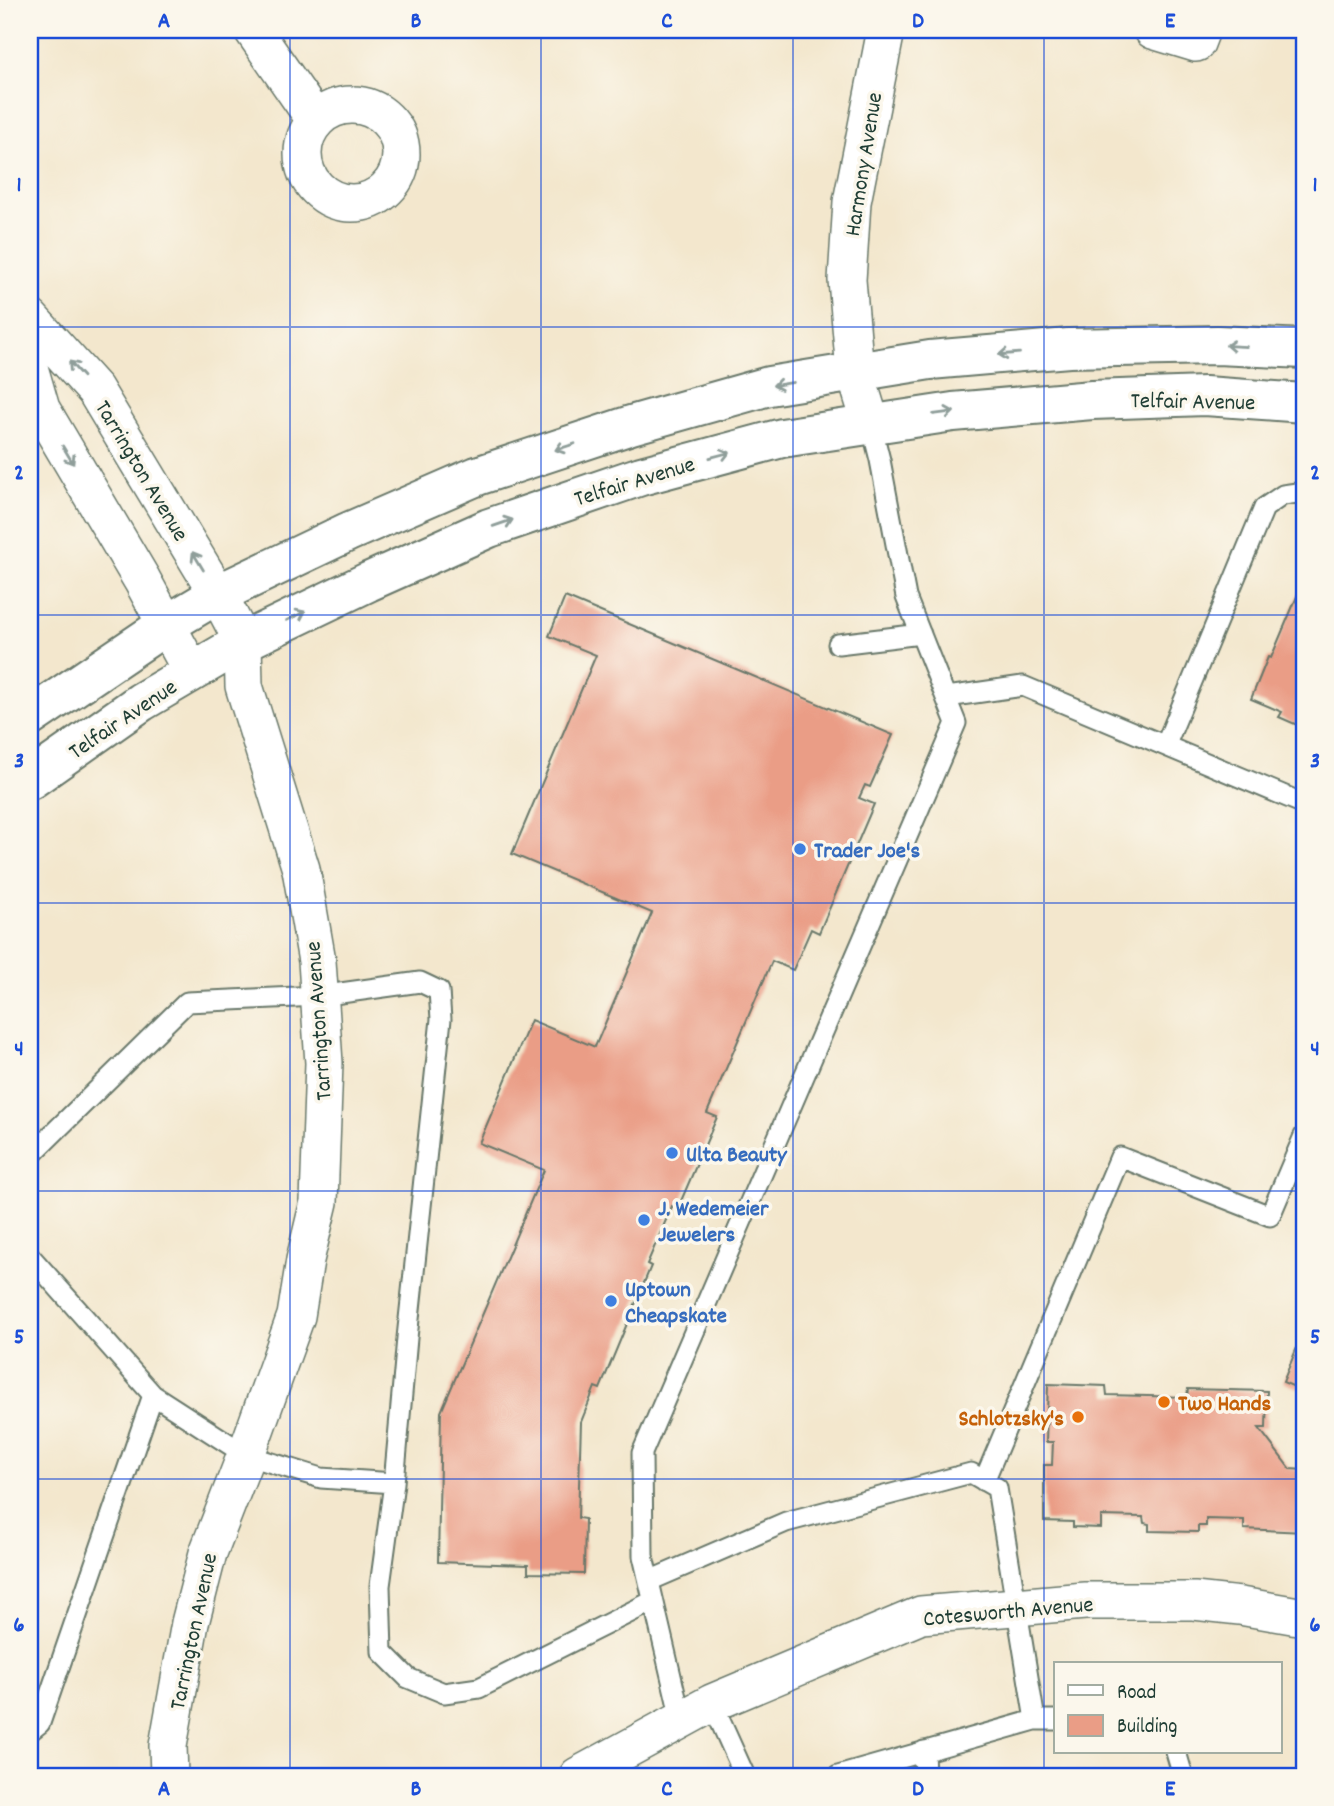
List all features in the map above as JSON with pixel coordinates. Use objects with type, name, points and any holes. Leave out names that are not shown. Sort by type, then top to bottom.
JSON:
[{"type":"street","points":[[253,30],[316,121]]},
{"type":"street","name":"Harmony Avenue","points":[[871,424],[855,372],[847,280],[852,202],[887,30]]},
{"type":"street","points":[[1153,30],[1196,43],[1201,30]]},
{"type":"street","name":"Tarrington Avenue","points":[[30,318],[94,390],[218,594],[243,642],[244,686],[301,869],[317,961],[324,1063],[319,1202],[305,1260],[296,1316],[208,1552],[190,1623],[168,1746],[169,1776]]},
{"type":"street","points":[[30,718],[166,625],[218,594],[348,532],[477,476],[631,425],[769,386],[930,360],[1069,348],[1217,345],[1304,349]]},
{"type":"street","points":[[30,372],[41,410],[192,672]]},
{"type":"street","name":"Telfair Avenue","points":[[30,780],[141,702],[243,642],[368,582],[502,524],[641,475],[782,438],[953,412],[1092,400],[1205,396],[1304,404]]},
{"type":"street","name":"Cotesworth Avenue","points":[[578,1776],[697,1711],[920,1615],[1085,1601],[1194,1601],[1304,1617]]},
{"type":"lane","points":[[745,1776],[697,1711],[653,1601],[643,1556],[642,1453],[956,723],[906,597],[871,424]]},
{"type":"lane","points":[[1166,744],[1264,508],[1283,495],[1304,492]]},
{"type":"lane","points":[[838,644],[921,634]]},
{"type":"lane","points":[[947,697],[1023,686],[1304,804]]},
{"type":"lane","points":[[30,1156],[187,1002],[319,996],[420,982],[439,991],[441,1019],[394,1483],[380,1586],[382,1652],[408,1678],[444,1693],[480,1688],[653,1601]]},
{"type":"lane","points":[[984,1480],[1120,1157],[1270,1216],[1304,1136]]},
{"type":"lane","points":[[30,1256],[153,1395],[246,1455],[321,1478],[394,1483]]},
{"type":"lane","points":[[30,1731],[40,1723],[153,1395]]},
{"type":"lane","points":[[649,1581],[786,1522],[971,1473],[996,1488],[1035,1720]]},
{"type":"lane","points":[[838,1776],[1035,1720],[1054,1720]]},
{"type":"lane","points":[[924,1751],[925,1776]]},
{"type":"lane","points":[[1177,1754],[1184,1776]]},
{"type":"building","points":[[1304,580],[1304,728],[1279,717],[1282,712],[1251,699]]},
{"type":"building","points":[[565,597],[893,735],[870,787],[865,785],[859,798],[874,804],[819,933],[811,929],[793,970],[772,961],[707,1113],[717,1117],[678,1208],[672,1206],[647,1264],[651,1266],[600,1389],[595,1387],[581,1422],[578,1518],[585,1519],[584,1574],[528,1573],[528,1565],[438,1562],[441,1412],[544,1170],[479,1143],[531,1020],[595,1047],[652,913],[512,854],[596,655],[549,636]]},
{"type":"building","points":[[1304,1330],[1304,1391],[1283,1382]]},
{"type":"building","points":[[1048,1384],[1106,1386],[1107,1395],[1187,1397],[1188,1389],[1267,1391],[1266,1428],[1259,1428],[1290,1469],[1304,1470],[1304,1532],[1244,1529],[1244,1520],[1206,1519],[1206,1526],[1198,1526],[1198,1532],[1149,1531],[1149,1524],[1144,1523],[1143,1517],[1101,1516],[1101,1528],[1073,1527],[1073,1522],[1044,1521],[1044,1465],[1052,1465],[1053,1442],[1046,1442]]},
{"type":"place","name":"Trader Joe's","points":[[800,849]]},
{"type":"place","name":"Ulta Beauty","points":[[672,1153]]},
{"type":"place","name":"J. Wedemeier Jewelers","points":[[644,1220]]},
{"type":"place","name":"Uptown Cheapskate","points":[[611,1301]]},
{"type":"place","name":"Two Hands","points":[[1164,1402]]},
{"type":"place","name":"Schlotzsky's","points":[[1078,1417]]}]
